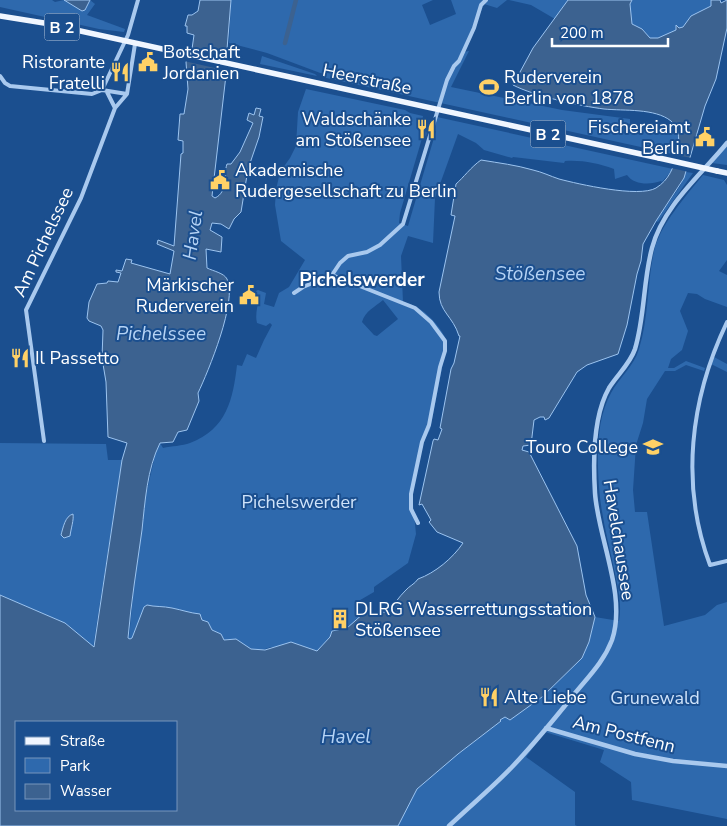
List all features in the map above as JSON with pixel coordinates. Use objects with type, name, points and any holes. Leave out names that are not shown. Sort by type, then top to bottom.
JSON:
[{"type":"main road","name":"Heerstraße","points":[[0,16],[44,23],[123,42],[727,173]]},
{"type":"street","points":[[105,91],[123,42],[128,35],[138,0]]},
{"type":"street","points":[[294,293],[303,287],[332,275],[340,263],[348,256],[367,252],[380,245],[403,224],[450,73],[459,61],[474,28],[481,5],[486,0]]},
{"type":"street","points":[[0,76],[2,84],[10,86],[92,94],[105,91],[127,94],[135,44]]},
{"type":"street","points":[[105,91],[115,108]]},
{"type":"street","name":"Am Pichelssee","points":[[44,441],[26,310],[81,198],[115,108],[127,94]]},
{"type":"street","name":"Havelchaussee","points":[[449,826],[514,765],[600,663],[609,646],[615,627],[616,607],[595,492],[595,437],[601,407],[610,387],[630,360],[635,349],[643,311],[649,258],[654,240],[674,206],[727,143]]},
{"type":"street","points":[[332,275],[415,308],[431,322],[444,338],[445,351],[440,367],[429,425],[422,442],[411,494],[411,509],[418,523]]},
{"type":"street","points":[[727,322],[710,360],[701,391],[693,442],[692,476],[697,525],[710,565],[727,561]]},
{"type":"street","name":"Am Postfenn","points":[[546,728],[635,754],[673,761],[727,766]]},
{"type":"green space","points":[[0,0],[52,0],[55,2],[64,0],[82,11],[85,10],[90,0],[95,4],[87,15],[125,29],[124,32],[99,29],[0,7]]},
{"type":"green space","points":[[231,0],[433,0],[422,5],[430,25],[456,14],[451,0],[507,0],[497,8],[484,4],[464,52],[469,51],[451,87],[562,110],[630,119],[630,123],[664,130],[679,136],[677,155],[322,77],[323,74],[267,53],[229,43]]},
{"type":"green space","points":[[509,0],[568,0],[555,19],[531,5]]},
{"type":"green space","points":[[632,0],[711,0],[711,6],[691,16],[683,27],[658,38],[650,38],[642,29],[632,24],[630,4]]},
{"type":"green space","points":[[262,56],[315,74],[317,76],[260,64]]},
{"type":"green space","name":"Pichelswerder","points":[[306,89],[405,110],[423,116],[421,130],[427,132],[426,136],[423,135],[400,213],[399,223],[408,226],[436,131],[433,130],[437,117],[673,169],[662,182],[638,182],[627,175],[615,179],[614,169],[602,165],[578,161],[565,161],[564,163],[512,158],[484,150],[476,143],[458,134],[435,198],[433,243],[408,236],[401,256],[403,302],[415,306],[427,314],[439,328],[447,342],[430,430],[423,442],[412,494],[416,534],[408,563],[374,587],[374,592],[355,603],[360,617],[357,621],[344,628],[332,631],[330,637],[317,651],[294,643],[286,643],[280,647],[262,650],[251,649],[236,639],[224,640],[221,634],[212,630],[208,622],[202,620],[202,617],[175,609],[147,605],[144,607],[132,638],[129,639],[135,573],[146,495],[156,451],[160,443],[163,448],[190,443],[212,430],[220,421],[230,401],[237,365],[242,366],[247,354],[256,358],[272,325],[270,323],[266,326],[257,323],[258,299],[256,291],[266,293],[264,304],[274,307],[279,293],[289,287],[305,260],[281,241],[275,205],[280,172],[296,146],[298,112]],"holes":[[[383,300],[398,319],[377,336],[362,322],[368,312]]]},
{"type":"green space","points":[[727,146],[727,165],[712,163]]},
{"type":"green space","points":[[686,172],[693,173],[658,222],[656,221],[680,186]]},
{"type":"green space","name":"Grunewald","points":[[703,175],[724,180],[727,185],[727,260],[719,271],[727,275],[727,307],[697,294],[688,293],[680,311],[688,331],[682,350],[671,359],[668,368],[674,368],[686,361],[705,368],[704,371],[686,365],[675,371],[665,371],[647,399],[643,423],[636,445],[633,490],[635,512],[647,512],[664,626],[705,615],[717,605],[727,602],[727,819],[632,800],[631,782],[600,762],[604,750],[545,732],[526,757],[575,792],[575,825],[577,826],[376,826],[433,757],[458,754],[501,721],[501,719],[505,717],[509,720],[542,697],[582,658],[589,642],[595,617],[619,621],[618,591],[600,498],[598,463],[600,427],[611,393],[634,361],[639,349],[645,325],[652,263],[657,241],[674,211]]},
{"type":"green space","points":[[714,357],[727,364],[727,372],[711,364]]},
{"type":"green space","points":[[0,443],[106,444],[108,460],[122,460],[93,648],[65,623],[0,595]]},
{"type":"water","points":[[64,0],[90,0],[85,10],[82,11]]},
{"type":"water","points":[[200,0],[231,0],[226,75],[212,196],[215,198],[222,192],[227,164],[231,164],[240,152],[253,123],[247,120],[249,113],[254,115],[256,108],[261,109],[259,116],[263,117],[259,137],[248,169],[241,212],[234,219],[229,229],[221,224],[212,223],[210,230],[222,237],[221,252],[206,249],[207,268],[226,277],[229,289],[229,303],[220,336],[198,393],[199,401],[187,430],[178,432],[173,442],[160,443],[152,464],[132,598],[128,638],[132,638],[144,607],[147,605],[169,607],[200,614],[202,620],[208,622],[212,630],[221,634],[224,640],[236,639],[251,649],[265,650],[291,642],[317,651],[330,637],[332,631],[347,628],[364,613],[389,612],[407,589],[418,579],[431,573],[443,564],[463,543],[437,532],[429,522],[431,520],[422,504],[419,505],[433,441],[434,439],[438,440],[442,429],[440,428],[451,369],[460,336],[441,304],[439,292],[455,216],[451,215],[456,184],[481,160],[527,168],[559,179],[594,187],[636,192],[648,191],[661,185],[670,173],[674,163],[679,145],[678,132],[674,124],[664,117],[648,112],[604,109],[570,103],[545,97],[513,85],[533,48],[568,0],[632,0],[630,4],[632,24],[642,29],[650,38],[658,38],[676,30],[676,25],[679,28],[683,27],[691,16],[711,6],[711,0],[720,0],[721,3],[727,0],[727,28],[716,79],[705,106],[684,178],[643,244],[627,325],[618,354],[587,365],[577,372],[549,418],[545,420],[544,417],[540,417],[534,420],[531,445],[523,446],[522,450],[529,452],[577,546],[586,595],[595,617],[589,642],[582,658],[542,697],[510,720],[505,717],[500,720],[417,789],[398,826],[0,826],[0,595],[65,623],[94,647],[122,460],[127,443],[108,437],[106,382],[102,358],[103,330],[101,326],[89,321],[87,318],[89,302],[97,284],[107,283],[108,281],[118,282],[121,273],[116,272],[116,270],[122,271],[126,259],[132,260],[131,263],[170,274],[174,251],[157,244],[158,240],[174,246],[181,154],[183,153],[183,141],[178,140],[180,114],[184,114],[188,89],[186,62],[192,49],[194,35],[187,33],[187,26],[185,26],[188,15],[198,11]]},
{"type":"water","points":[[73,514],[70,536],[64,538],[61,535],[65,523],[68,517]]},
{"type":"pier","points":[[190,49],[229,57],[228,71],[184,61]]},
{"type":"pier","points":[[675,155],[692,158],[689,172],[671,168]]},
{"type":"waterway","points":[[285,43],[296,0]]},
{"type":"place","name":"Botschaft Jordanien","points":[[148,62]]},
{"type":"place","name":"Ristorante Fratelli","points":[[120,72]]},
{"type":"place","name":"Ruderverein Berlin von 1878","points":[[489,87]]},
{"type":"place","name":"Waldschänke am Stößensee","points":[[426,129]]},
{"type":"place","name":"Fischereiamt Berlin","points":[[705,137]]},
{"type":"place","name":"Akademische Rudergesellschaft zu Berlin","points":[[220,180]]},
{"type":"place","name":"Märkischer Ruderverein","points":[[249,295]]},
{"type":"place","name":"Il Passetto","points":[[20,358]]},
{"type":"place","name":"Touro College","points":[[653,447]]},
{"type":"place","name":"DLRG Wasserrettungsstation Stößensee","points":[[340,619]]},
{"type":"place","name":"Alte Liebe","points":[[489,697]]},
{"type":"district","name":"Pichelswerder","points":[[362,279]]},
{"type":"water label","name":"Havel","points":[[192,235]]},
{"type":"water label","name":"Stößensee","points":[[540,273]]},
{"type":"water label","name":"Pichelssee","points":[[161,333]]},
{"type":"water label","name":"Havel","points":[[346,736]]}]
